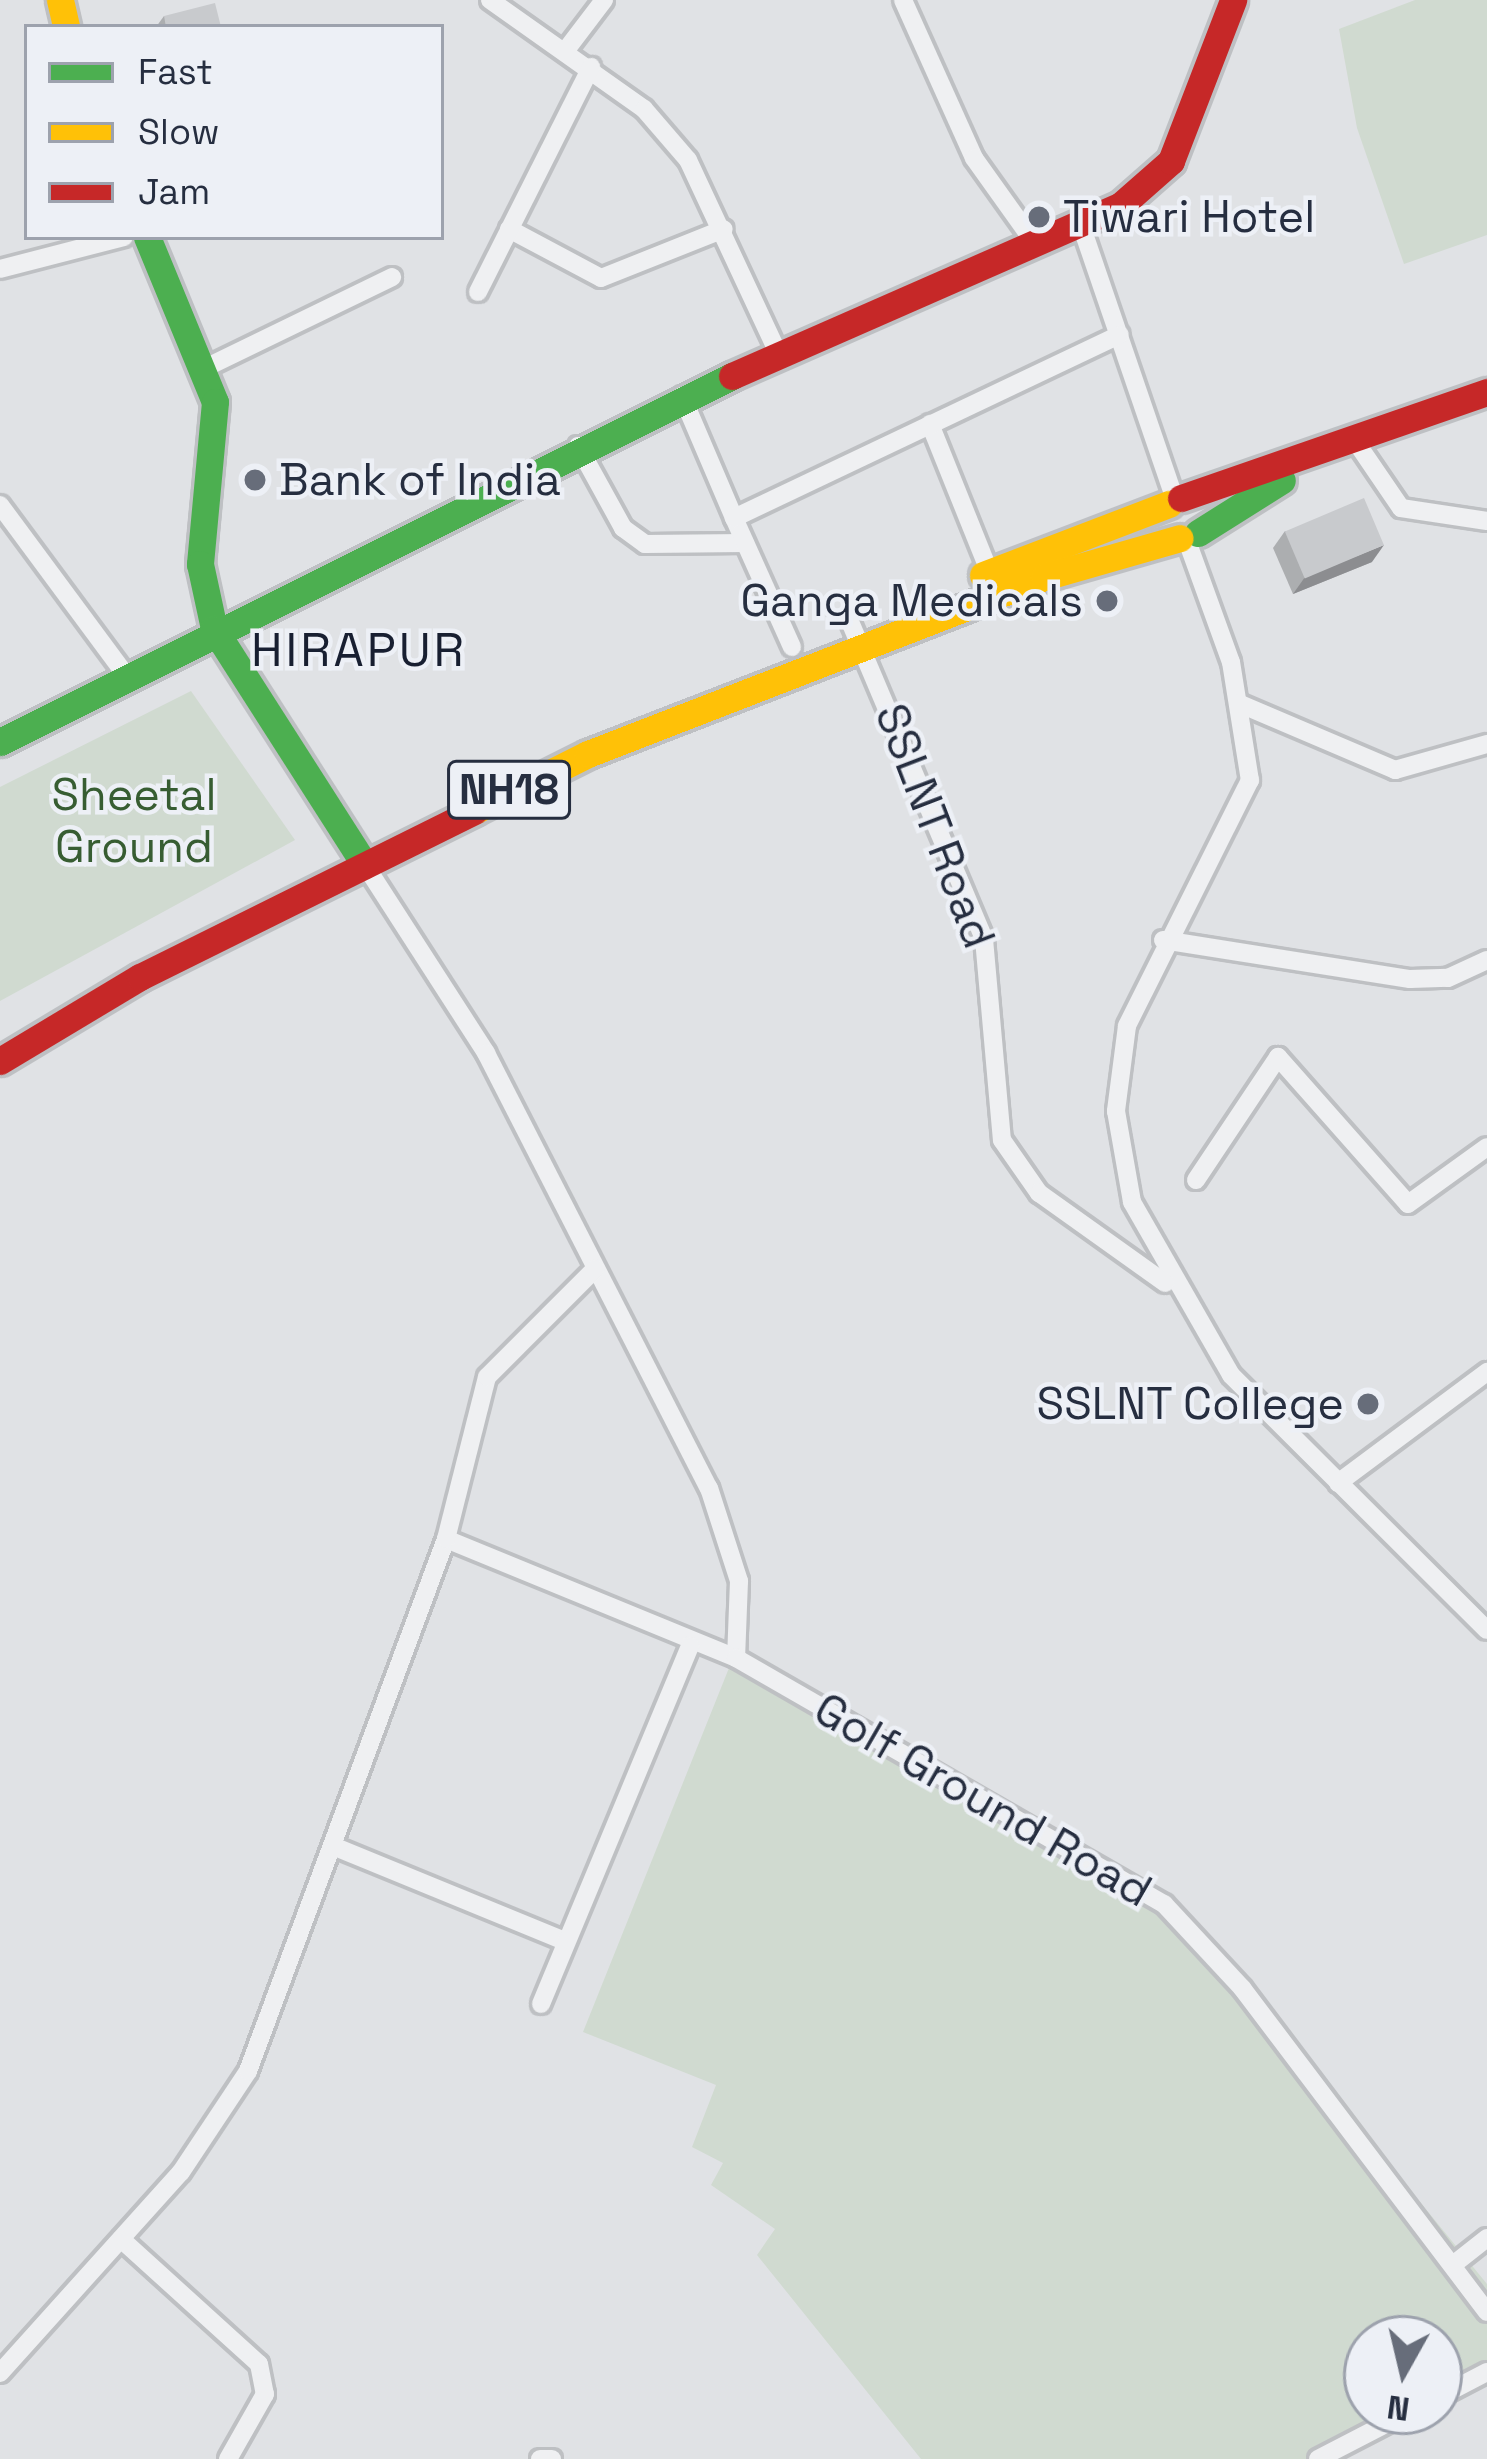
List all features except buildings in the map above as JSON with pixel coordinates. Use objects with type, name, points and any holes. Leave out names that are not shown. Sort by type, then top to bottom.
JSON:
[{"type":"main road","points":[[0,742],[125,674],[682,396],[1081,224],[1164,172],[1233,0]]},
{"type":"main road","points":[[148,240],[206,368],[217,449],[200,564],[214,629],[359,856]]},
{"type":"main road","name":"NH18","points":[[0,1036],[359,856],[990,573],[1175,500],[1319,457],[1487,392]]},
{"type":"main road","name":"NH18","points":[[0,1061],[544,749],[792,647],[858,633],[1188,536],[1319,457]]},
{"type":"main road","points":[[1175,500],[1166,527],[1188,536]]},
{"type":"street","points":[[490,0],[591,67],[688,160],[778,352]]},
{"type":"street","points":[[566,50],[604,0]]},
{"type":"street","points":[[903,0],[974,158],[1036,245]]},
{"type":"street","points":[[478,292],[591,67]]},
{"type":"street","points":[[1081,224],[1175,500]]},
{"type":"street","points":[[509,229],[601,278],[724,229]]},
{"type":"street","points":[[0,269],[112,240]]},
{"type":"street","points":[[206,368],[392,277]]},
{"type":"street","points":[[734,518],[1120,335]]},
{"type":"street","points":[[682,396],[792,647]]},
{"type":"street","points":[[931,424],[990,573]]},
{"type":"street","points":[[1356,442],[1401,508],[1487,521]]},
{"type":"street","points":[[578,446],[623,528],[645,544],[745,543]]},
{"type":"street","points":[[0,505],[125,674]]},
{"type":"street","points":[[1188,536],[1238,703],[1250,781],[1162,940],[1127,1025],[1116,1111],[1132,1202],[1174,1289],[1232,1375],[1487,1630]]},
{"type":"street","name":"SSLNT Road","points":[[858,633],[985,940],[1002,1140],[1039,1193],[1174,1289]]},
{"type":"street","points":[[1238,703],[1395,770],[1487,744]]},
{"type":"street","points":[[359,856],[486,1054],[709,1488],[740,1581],[736,1658]]},
{"type":"street","points":[[1162,940],[1410,979],[1448,978],[1487,960]]},
{"type":"street","points":[[1196,1180],[1278,1057],[1408,1204],[1487,1147]]},
{"type":"street","points":[[0,2373],[121,2239],[248,2071],[446,1539],[487,1376],[595,1269]]},
{"type":"street","points":[[1338,1483],[1487,1372]]},
{"type":"street","name":"Golf Ground Road","points":[[446,1539],[613,1602],[690,1646],[736,1658],[1164,1904],[1454,2264],[1487,2312]]},
{"type":"street","points":[[541,2005],[560,1940],[690,1646]]},
{"type":"street","points":[[333,1846],[560,1940]]},
{"type":"street","points":[[121,2239],[260,2364],[265,2394],[228,2459]]},
{"type":"street","points":[[1454,2264],[1481,2243],[1487,2267]]},
{"type":"street","points":[[1318,2459],[1365,2435]]},
{"type":"street","points":[[540,2459],[552,2459]]},
{"type":"green space","points":[[1415,0],[1487,0],[1487,235],[1404,264],[1357,128],[1339,29]]},
{"type":"green space","name":"Sheetal Ground","points":[[191,691],[295,840],[0,1001],[0,787]]},
{"type":"green space","points":[[729,1668],[1161,1908],[1237,1978],[1487,2284],[1487,2377],[1463,2389],[1463,2315],[1343,2315],[1343,2435],[1370,2435],[1322,2459],[921,2459],[757,2255],[775,2229],[711,2185],[723,2163],[692,2147],[716,2085],[583,2032]]},
{"type":"traffic: fast","points":[[148,240],[215,402],[200,564],[214,629],[365,865]]},
{"type":"traffic: fast","points":[[0,742],[732,376]]},
{"type":"traffic: fast","points":[[1198,533],[1282,480]]},
{"type":"traffic: slow","points":[[60,0],[65,24]]},
{"type":"traffic: slow","points":[[983,575],[1169,504]]},
{"type":"traffic: slow","points":[[474,811],[588,754],[1044,577],[1180,538]]},
{"type":"traffic: jam","points":[[732,376],[1120,206],[1171,161],[1233,0]]},
{"type":"traffic: jam","points":[[1181,498],[1487,392]]},
{"type":"traffic: jam","points":[[0,1061],[140,977],[474,811]]},
{"type":"place","name":"Tiwari Hotel","points":[[1039,217]]},
{"type":"place","name":"Bank of India","points":[[255,480]]},
{"type":"place","name":"Ganga Medicals","points":[[1107,601]]},
{"type":"place","name":"SSLNT College","points":[[1368,1404]]},
{"type":"district","name":"HIRAPUR","points":[[359,650]]}]
